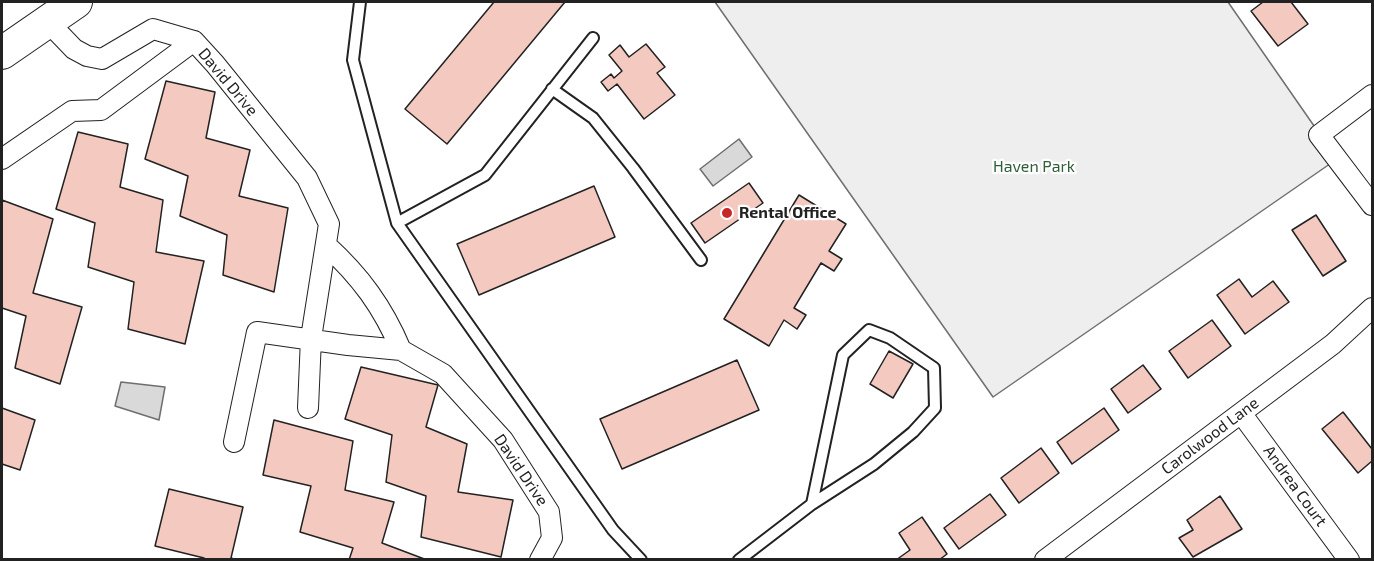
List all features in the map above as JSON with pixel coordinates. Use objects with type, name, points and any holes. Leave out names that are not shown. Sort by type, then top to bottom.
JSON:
[{"type":"main road","points":[[2,53],[76,2]]},
{"type":"street","name":"David Drive","points":[[48,22],[74,49],[87,56],[102,59],[153,29],[194,41],[307,178],[329,224],[311,338],[308,408]]},
{"type":"street","name":"David Drive","points":[[2,159],[72,111],[102,110],[194,41]]},
{"type":"street","points":[[1372,95],[1319,135],[1372,205]]},
{"type":"street","points":[[326,245],[350,267],[374,299],[390,324],[401,350]]},
{"type":"street","name":"Carolwood Lane","points":[[1045,560],[1333,344],[1372,308]]},
{"type":"street","points":[[234,442],[257,332],[311,338]]},
{"type":"street","name":"David Drive","points":[[311,338],[348,345],[401,350],[443,374],[503,440],[549,512],[552,538],[540,560]]},
{"type":"street","name":"Andrea Court","points":[[1241,412],[1348,560]]},
{"type":"lane","points":[[360,2],[353,60],[397,223],[613,530],[641,560]]},
{"type":"lane","points":[[397,223],[485,175],[593,38]]},
{"type":"lane","points":[[552,89],[593,118],[701,261]]},
{"type":"lane","points":[[739,560],[812,504],[874,464],[913,432],[935,408],[934,368],[890,338],[870,330],[843,355],[812,504]]},
{"type":"green space","name":"Haven Park","points":[[715,2],[1228,2],[1337,159],[993,397]]},
{"type":"shaded area","points":[[739,139],[752,157],[713,186],[700,169]]},
{"type":"shaded area","points":[[121,382],[165,387],[159,420],[115,406]]},
{"type":"building","points":[[494,2],[565,2],[447,144],[405,109]]},
{"type":"building","points":[[1263,2],[1291,2],[1308,24],[1278,46],[1251,11]]},
{"type":"building","points":[[646,44],[665,67],[657,73],[675,95],[644,119],[617,84],[608,91],[601,82],[611,74],[614,78],[622,71],[609,55],[620,45],[629,57]]},
{"type":"building","points":[[166,81],[215,92],[206,138],[250,150],[239,196],[288,208],[274,292],[223,275],[227,235],[180,216],[188,176],[145,159]]},
{"type":"building","points":[[78,132],[128,144],[120,187],[163,200],[156,252],[204,261],[185,344],[128,329],[134,282],[88,267],[95,223],[56,209]]},
{"type":"building","name":"Rental Office","points":[[749,183],[763,203],[705,243],[691,223]]},
{"type":"building","points":[[594,186],[615,237],[479,295],[457,244]]},
{"type":"building","points":[[799,195],[846,224],[829,251],[842,259],[834,271],[821,263],[794,308],[806,315],[797,329],[784,320],[769,346],[724,319]]},
{"type":"building","points":[[2,200],[53,219],[33,293],[82,307],[60,384],[15,368],[26,316],[2,308]]},
{"type":"building","points":[[1316,215],[1346,261],[1323,276],[1292,230]]},
{"type":"building","points":[[1239,279],[1252,297],[1273,281],[1289,302],[1245,334],[1217,295]]},
{"type":"building","points":[[1212,320],[1231,346],[1188,378],[1169,351]]},
{"type":"building","points":[[889,351],[913,364],[893,398],[870,384]]},
{"type":"building","points":[[737,360],[759,410],[622,469],[600,419]]},
{"type":"building","points":[[1143,365],[1161,389],[1128,413],[1111,389]]},
{"type":"building","points":[[361,367],[438,385],[426,427],[467,444],[458,492],[513,500],[501,557],[421,537],[426,496],[386,482],[392,435],[345,419]]},
{"type":"building","points":[[2,408],[35,420],[20,470],[2,464]]},
{"type":"building","points":[[1104,408],[1119,430],[1072,464],[1057,442]]},
{"type":"building","points":[[1343,412],[1372,449],[1372,461],[1358,473],[1322,429]]},
{"type":"building","points":[[274,420],[353,441],[345,490],[394,502],[382,543],[427,560],[349,560],[353,548],[300,532],[311,486],[263,475]]},
{"type":"building","points":[[1041,448],[1059,473],[1019,503],[1001,478]]},
{"type":"building","points":[[169,489],[243,507],[231,558],[237,560],[203,560],[204,558],[155,546]]},
{"type":"building","points":[[990,494],[1006,515],[959,549],[944,528]]},
{"type":"building","points":[[1220,496],[1242,529],[1193,557],[1179,538],[1193,530],[1187,520]]},
{"type":"building","points":[[922,517],[947,554],[939,560],[896,560],[910,550],[899,533]]},
{"type":"place","name":"Rental Office","points":[[727,213]]}]
